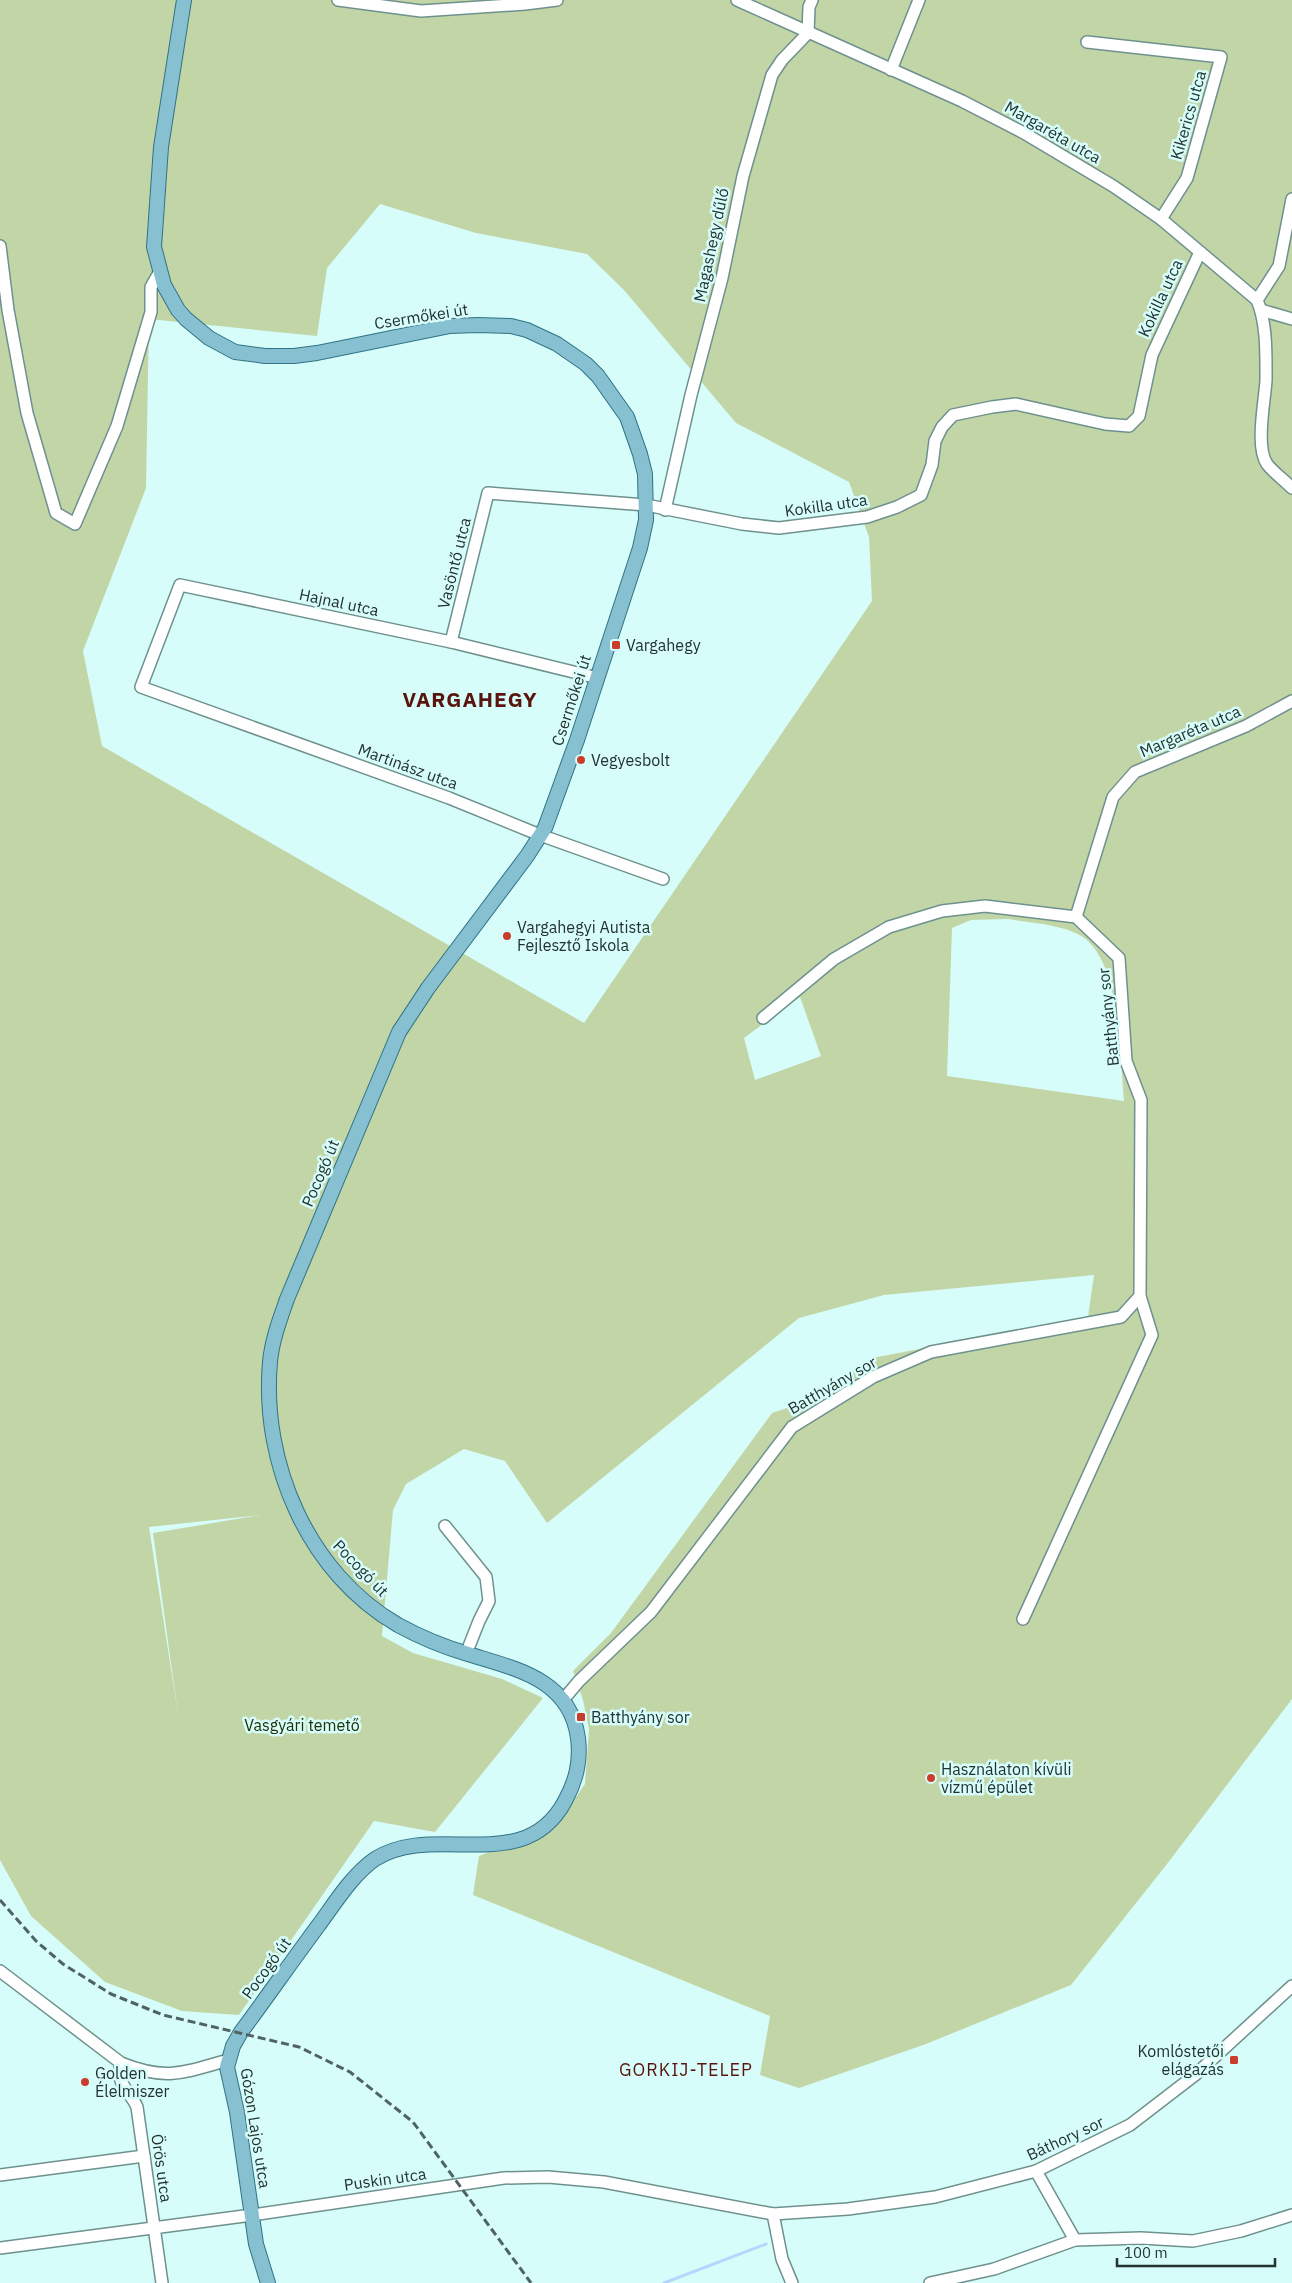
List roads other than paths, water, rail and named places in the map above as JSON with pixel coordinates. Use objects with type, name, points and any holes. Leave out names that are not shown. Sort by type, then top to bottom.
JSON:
[{"type":"main road","name":"Csermőkei út","points":[[184,0],[161,147],[154,247],[159,273],[171,299],[186,319],[209,338],[235,352],[265,356],[294,356],[450,326],[478,324],[511,326],[542,336],[586,364],[618,402],[627,417],[640,454],[645,474],[646,505],[640,548],[556,800],[528,856],[476,925]]},
{"type":"main road","name":"Pocogó út","points":[[228,2060],[241,2032],[283,1974],[339,1898],[373,1861],[400,1847],[457,1844],[484,1846],[513,1842],[527,1837],[548,1823],[562,1806],[572,1788],[578,1764],[576,1728],[563,1700],[542,1680],[428,1640],[382,1615],[358,1595],[313,1541],[301,1520],[278,1464],[270,1421],[269,1381],[274,1339],[286,1299],[383,1066],[400,1032],[428,988],[476,925]]},
{"type":"main road","name":"Gózon Lajos utca","points":[[228,2060],[228,2072],[237,2112],[256,2244],[268,2283]]},
{"type":"street","points":[[338,0],[421,11],[557,0]]},
{"type":"street","name":"Margaréta utca","points":[[737,0],[962,101],[1024,133],[1113,186],[1161,219],[1259,305]]},
{"type":"street","points":[[808,33],[809,7],[812,0]]},
{"type":"street","points":[[891,70],[919,0]]},
{"type":"street","name":"Magashegy dűlő","points":[[665,510],[691,395],[722,278],[743,176],[772,75],[782,60],[808,33]]},
{"type":"street","name":"Kikerics utca","points":[[1087,42],[1221,57],[1187,178],[1161,219]]},
{"type":"street","points":[[1292,199],[1280,266],[1259,305],[1266,381],[1261,434],[1266,463],[1292,488]]},
{"type":"street","points":[[0,246],[8,310],[27,413],[56,513],[74,524],[117,426],[151,312],[151,287],[159,273]]},
{"type":"street","name":"Kokilla utca","points":[[488,492],[646,505],[742,524],[779,528],[867,517],[897,507],[921,495],[932,465],[935,441],[942,427],[953,415],[992,406],[1016,404],[1105,424],[1129,426],[1139,416],[1152,355],[1200,252]]},
{"type":"street","points":[[1259,305],[1292,319]]},
{"type":"street","name":"Vasöntő utca","points":[[451,642],[488,492]]},
{"type":"street","name":"Hajnal utca","points":[[141,687],[180,585],[451,642],[598,678]]},
{"type":"street","name":"Martinász utca","points":[[141,687],[449,798],[540,835],[664,879]]},
{"type":"street","name":"Margaréta utca","points":[[1076,917],[1113,797],[1135,772],[1246,726],[1292,701]]},
{"type":"street","points":[[763,1018],[834,959],[888,927],[942,911],[985,906],[1076,917]]},
{"type":"street","name":"Batthyány sor","points":[[1023,1619],[1152,1335],[1140,1296],[1141,1100],[1126,1061],[1119,958],[1076,917]]},
{"type":"street","name":"Batthyány sor","points":[[563,1700],[579,1681],[651,1612],[792,1427],[873,1377],[931,1352],[1121,1317],[1140,1296]]},
{"type":"street","points":[[446,1526],[486,1577],[489,1601],[466,1654]]},
{"type":"street","name":"Gózon Lajos utca","points":[[0,1971],[121,2063],[144,2072],[164,2074],[189,2072],[228,2060]]},
{"type":"street","name":"Báthory sor","points":[[773,2214],[848,2209],[935,2197],[1036,2172],[1130,2125],[1195,2075],[1292,1986]]},
{"type":"street","name":"Örös utca","points":[[121,2063],[118,2074],[119,2080],[132,2097],[137,2108],[162,2283]]},
{"type":"street","points":[[0,2175],[144,2156]]},
{"type":"street","points":[[1036,2172],[1075,2240]]},
{"type":"street","name":"Puskin utca","points":[[0,2248],[154,2229],[504,2178],[548,2177],[604,2182],[773,2214]]},
{"type":"street","points":[[773,2214],[782,2259],[792,2283]]},
{"type":"street","points":[[930,2283],[994,2269],[1075,2240],[1141,2238],[1193,2241],[1241,2231],[1292,2215]]},
{"type":"waterway","points":[[664,2283],[766,2244]]},
{"type":"railway","points":[[0,1900],[36,1941],[63,1964],[111,1994],[163,2015],[299,2047],[350,2072],[413,2122],[531,2283]]},
{"type":"place","name":"Vargahegy","points":[[616,645]]},
{"type":"place","name":"Vegyesbolt","points":[[581,760]]},
{"type":"place","name":"Vargahegyi Autista Fejlesztő Iskola","points":[[507,936]]},
{"type":"place","name":"Batthyány sor","points":[[581,1717]]},
{"type":"place","name":"Használaton kívüli vízmű épület","points":[[931,1778]]},
{"type":"place","name":"Komlóstetői elágazás","points":[[1234,2060]]},
{"type":"place","name":"Golden Élelmiszer","points":[[85,2082]]},
{"type":"district","name":"VARGAHEGY","points":[[470,699]]},
{"type":"district","name":"GORKIJ-TELEP","points":[[686,2069]]},
{"type":"park label","name":"Vasgyári temető","points":[[302,1725]]}]
